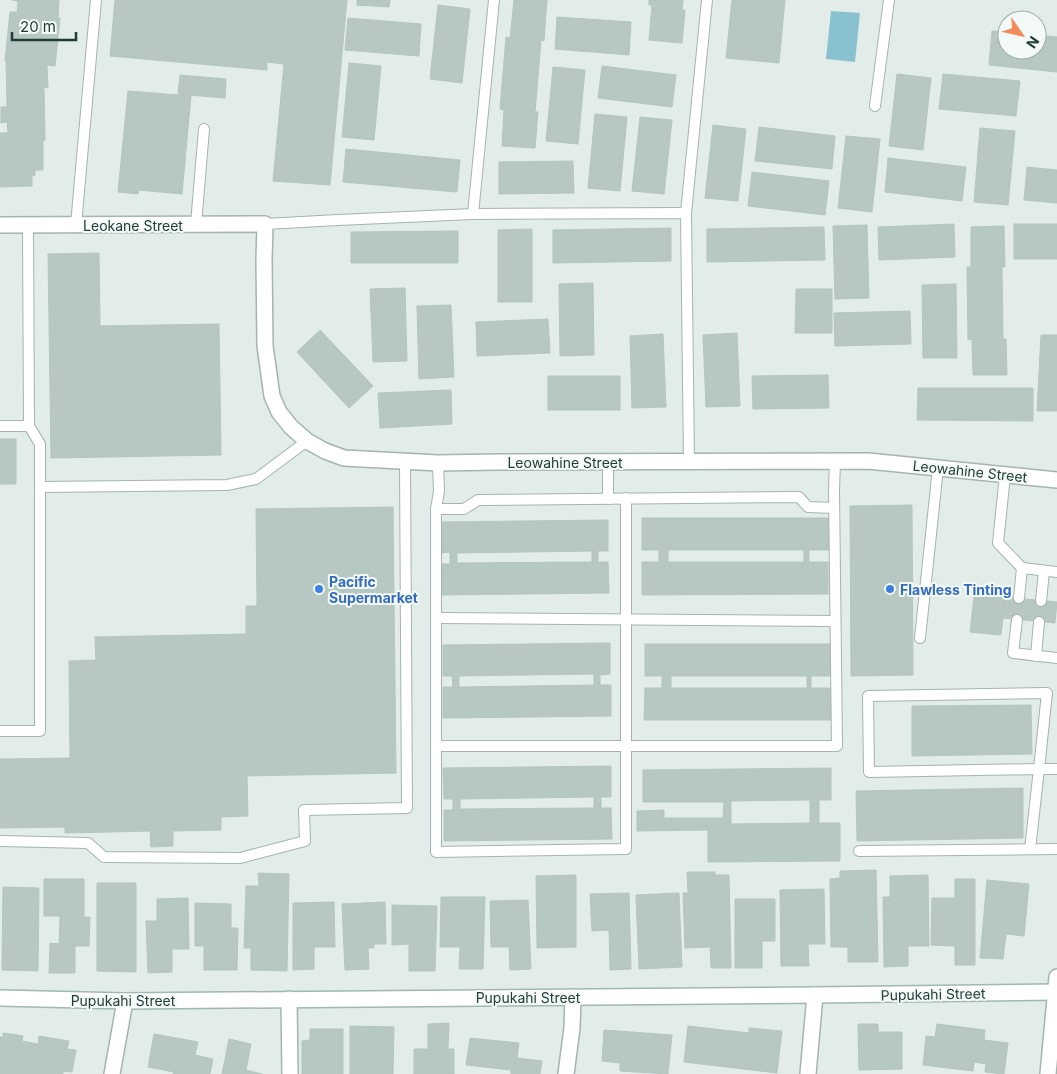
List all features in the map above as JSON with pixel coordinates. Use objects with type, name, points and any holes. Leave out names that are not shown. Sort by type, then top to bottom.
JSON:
[{"type":"street","name":"Leokane Street","points":[[0,225],[265,224]]},
{"type":"street","name":"Leowahine Street","points":[[265,224],[265,346],[272,396],[279,412],[307,441],[325,451],[344,458],[438,463],[868,461],[1057,480]]},
{"type":"street","name":"Pupukahi Street","points":[[0,998],[124,1001],[816,995],[1056,985]]},
{"type":"street","points":[[1048,1074],[1056,985]]},
{"type":"street","points":[[808,1074],[816,995]]},
{"type":"street","points":[[566,1074],[572,1028],[573,997]]},
{"type":"street","points":[[289,999],[290,1074]]},
{"type":"street","points":[[112,1074],[124,1001]]},
{"type":"lane","points":[[76,225],[96,0]]},
{"type":"lane","points":[[473,214],[494,0]]},
{"type":"lane","points":[[689,461],[686,213],[707,0]]},
{"type":"lane","points":[[875,106],[889,0]]},
{"type":"lane","points":[[196,224],[204,129]]},
{"type":"lane","points":[[265,224],[473,214],[686,213]]},
{"type":"lane","points":[[0,731],[40,731],[40,444],[29,426],[28,225]]},
{"type":"lane","points":[[0,426],[29,426]]},
{"type":"lane","points":[[40,487],[227,485],[256,479],[307,441]]},
{"type":"lane","points":[[436,746],[837,746],[835,460]]},
{"type":"lane","points":[[608,461],[608,499]]},
{"type":"lane","points":[[0,842],[88,843],[104,857],[240,858],[305,841],[304,810],[407,808],[405,462]]},
{"type":"lane","points":[[438,463],[439,491],[436,509],[436,852],[626,848],[626,498]]},
{"type":"lane","points":[[920,638],[938,468]]},
{"type":"lane","points":[[1005,475],[998,544],[1022,568],[1057,572]]},
{"type":"lane","points":[[436,509],[464,510],[478,500],[798,497],[808,508],[834,508]]},
{"type":"lane","points":[[1019,598],[1022,568]]},
{"type":"lane","points":[[1041,601],[1044,571]]},
{"type":"lane","points":[[436,618],[835,621]]},
{"type":"lane","points":[[1017,620],[1014,654],[1057,658]]},
{"type":"lane","points":[[1036,656],[1039,622]]},
{"type":"lane","points":[[1030,849],[1039,770],[1047,693],[868,696],[869,772],[1039,770],[1057,769]]},
{"type":"lane","points":[[859,852],[1057,849]]},
{"type":"water","points":[[831,11],[860,13],[855,62],[826,59]]},
{"type":"building","points":[[12,0],[59,0],[58,18],[60,18],[55,66],[47,65],[48,88],[44,87],[45,140],[43,140],[43,170],[35,170],[35,176],[32,175],[32,186],[0,187],[0,133],[8,133],[7,122],[1,123],[1,107],[7,107],[5,61],[10,12],[17,12],[18,1]]},
{"type":"building","points":[[115,0],[347,0],[330,185],[273,181],[284,64],[267,62],[267,70],[110,56]]},
{"type":"building","points":[[357,0],[390,0],[389,7],[357,5]]},
{"type":"building","points":[[514,0],[547,0],[544,41],[541,40],[535,112],[538,112],[535,148],[502,146],[504,110],[500,109],[506,37],[510,38]]},
{"type":"building","points":[[649,0],[683,0],[682,10],[685,10],[682,43],[649,40],[652,5],[649,5]]},
{"type":"building","points":[[732,0],[785,0],[779,63],[726,58]]},
{"type":"building","points":[[438,5],[470,9],[462,83],[430,79]]},
{"type":"building","points":[[557,17],[631,22],[629,55],[555,49]]},
{"type":"building","points":[[348,18],[421,24],[419,56],[345,50]]},
{"type":"building","points":[[992,31],[997,31],[997,60],[1047,60],[1047,36],[1057,37],[1057,72],[989,65]]},
{"type":"building","points":[[349,63],[381,66],[374,140],[342,137]]},
{"type":"building","points":[[602,66],[676,75],[672,107],[598,98]]},
{"type":"building","points":[[553,67],[585,70],[578,144],[546,141]]},
{"type":"building","points":[[897,74],[931,78],[923,150],[889,146]]},
{"type":"building","points":[[943,74],[1020,81],[1016,116],[939,109]]},
{"type":"building","points":[[180,75],[226,79],[225,98],[178,94]]},
{"type":"building","points":[[128,91],[191,96],[182,194],[139,190],[138,194],[118,192]]},
{"type":"building","points":[[595,114],[627,117],[620,191],[588,188]]},
{"type":"building","points":[[640,117],[672,120],[664,194],[632,191]]},
{"type":"building","points":[[713,125],[746,129],[738,201],[705,198]]},
{"type":"building","points":[[759,127],[835,136],[832,169],[755,161]]},
{"type":"building","points":[[980,128],[1015,131],[1008,205],[974,202]]},
{"type":"building","points":[[846,136],[880,139],[872,212],[838,208]]},
{"type":"building","points":[[346,149],[460,160],[457,192],[343,182]]},
{"type":"building","points":[[888,158],[966,167],[962,201],[885,192]]},
{"type":"building","points":[[573,161],[574,193],[499,194],[499,162]]},
{"type":"building","points":[[1027,167],[1057,170],[1057,203],[1024,200]]},
{"type":"building","points":[[752,172],[829,181],[825,215],[748,206]]},
{"type":"building","points":[[954,224],[955,257],[879,260],[878,227]]},
{"type":"building","points":[[1014,224],[1057,224],[1057,259],[1014,259]]},
{"type":"building","points":[[867,225],[869,298],[835,299],[833,226]]},
{"type":"building","points":[[1004,226],[1005,267],[1002,267],[1003,339],[1006,339],[1007,375],[973,375],[972,339],[968,340],[967,267],[971,267],[971,227]]},
{"type":"building","points":[[824,227],[825,260],[707,262],[707,229]]},
{"type":"building","points":[[671,228],[671,261],[553,263],[553,230]]},
{"type":"building","points":[[532,229],[532,302],[498,302],[498,230]]},
{"type":"building","points":[[458,231],[458,263],[351,263],[351,232]]},
{"type":"building","points":[[99,253],[100,326],[219,324],[221,455],[51,458],[48,254]]},
{"type":"building","points":[[593,283],[594,355],[560,356],[559,284]]},
{"type":"building","points":[[956,284],[957,358],[923,358],[922,285]]},
{"type":"building","points":[[405,288],[407,361],[373,362],[370,289]]},
{"type":"building","points":[[796,289],[832,289],[832,333],[795,333]]},
{"type":"building","points":[[451,305],[454,377],[419,379],[417,306]]},
{"type":"building","points":[[910,311],[911,344],[835,346],[834,313]]},
{"type":"building","points":[[548,319],[550,353],[477,356],[476,322]]},
{"type":"building","points":[[320,330],[373,386],[349,408],[297,352]]},
{"type":"building","points":[[737,333],[740,406],[706,407],[703,335]]},
{"type":"building","points":[[663,334],[666,407],[632,408],[630,336]]},
{"type":"building","points":[[1041,335],[1057,335],[1057,411],[1037,411]]},
{"type":"building","points":[[828,375],[829,408],[753,409],[752,376]]},
{"type":"building","points":[[548,376],[620,376],[620,410],[548,410]]},
{"type":"building","points":[[918,388],[1033,388],[1033,421],[917,420]]},
{"type":"building","points":[[451,390],[452,424],[380,428],[378,393]]},
{"type":"building","points":[[0,439],[16,439],[16,484],[0,484]]},
{"type":"building","points":[[912,505],[913,675],[851,676],[850,506]]},
{"type":"building","points":[[393,507],[396,773],[247,776],[248,816],[221,817],[221,830],[173,831],[173,846],[151,847],[150,831],[65,833],[65,827],[0,828],[0,759],[70,758],[69,661],[96,660],[95,637],[246,634],[246,606],[257,606],[256,509]]},
{"type":"building","points":[[642,518],[829,518],[829,550],[809,550],[809,562],[828,562],[828,594],[642,595],[642,562],[659,562],[659,550],[642,550]],"holes":[[[668,550],[804,550],[804,562],[668,562]]]},
{"type":"building","points":[[608,520],[608,551],[598,551],[598,562],[608,562],[609,593],[441,595],[441,564],[450,564],[450,552],[441,553],[440,522]],"holes":[[[592,551],[592,562],[457,563],[457,553]]]},
{"type":"building","points":[[975,588],[1006,591],[1001,635],[970,632]]},
{"type":"building","points":[[1005,597],[1057,602],[1055,623],[1003,618]]},
{"type":"building","points":[[610,643],[610,674],[600,675],[600,685],[611,685],[611,716],[443,718],[443,687],[453,687],[452,676],[443,676],[443,645]],"holes":[[[594,674],[594,685],[459,687],[459,676]]]},
{"type":"building","points":[[645,644],[831,644],[831,676],[811,676],[811,688],[831,688],[831,720],[644,720],[645,688],[662,688],[662,676],[645,676]],"holes":[[[671,676],[807,676],[807,688],[671,688]]]},
{"type":"building","points":[[1031,705],[1032,754],[912,756],[912,706]]},
{"type":"building","points":[[611,766],[611,797],[601,797],[601,808],[611,808],[612,839],[444,841],[444,810],[453,810],[453,799],[444,799],[443,768]],"holes":[[[594,797],[594,808],[460,809],[460,799]]]},
{"type":"building","points":[[831,768],[831,800],[819,800],[819,823],[840,823],[840,861],[708,862],[708,830],[637,831],[637,811],[664,810],[664,818],[723,818],[724,802],[643,802],[643,770]],"holes":[[[810,800],[810,823],[731,824],[731,801]]]},
{"type":"building","points":[[1023,788],[1023,838],[857,841],[856,791]]},
{"type":"building","points":[[876,870],[878,962],[848,962],[848,947],[831,947],[830,879],[840,878],[840,871]]},
{"type":"building","points":[[687,872],[715,872],[715,875],[729,875],[731,968],[711,968],[710,947],[685,948],[683,893],[688,893]]},
{"type":"building","points":[[258,873],[289,874],[287,971],[251,970],[251,948],[244,948],[246,886],[259,886]]},
{"type":"building","points":[[576,875],[576,947],[537,948],[536,876]]},
{"type":"building","points":[[928,875],[929,946],[908,946],[908,966],[884,967],[883,897],[890,897],[890,876]]},
{"type":"building","points":[[44,879],[84,879],[84,917],[90,917],[89,946],[75,946],[75,973],[49,973],[50,943],[59,944],[60,916],[44,916]]},
{"type":"building","points":[[955,879],[975,879],[975,965],[955,965],[955,946],[931,945],[932,898],[955,898]]},
{"type":"building","points":[[987,880],[1029,884],[1024,936],[1006,934],[1003,959],[980,958]]},
{"type":"building","points":[[97,883],[136,883],[136,972],[97,971]]},
{"type":"building","points":[[3,887],[39,888],[38,971],[2,970]]},
{"type":"building","points":[[824,889],[825,944],[808,944],[809,966],[781,966],[780,890]]},
{"type":"building","points":[[629,893],[631,969],[610,970],[609,930],[592,931],[590,894]]},
{"type":"building","points":[[679,893],[682,967],[639,969],[636,895]]},
{"type":"building","points":[[441,897],[485,897],[483,969],[459,969],[460,947],[440,947]]},
{"type":"building","points":[[188,898],[189,949],[172,949],[172,972],[148,973],[146,921],[157,921],[157,899]]},
{"type":"building","points":[[735,899],[775,899],[775,941],[762,941],[762,968],[735,968]]},
{"type":"building","points":[[528,900],[531,969],[510,970],[509,947],[491,947],[490,901]]},
{"type":"building","points":[[334,902],[335,947],[314,947],[314,969],[293,970],[293,903]]},
{"type":"building","points":[[385,902],[386,944],[374,944],[374,948],[368,948],[369,969],[345,970],[342,904]]},
{"type":"building","points":[[195,903],[231,904],[231,928],[238,928],[237,970],[204,970],[204,946],[195,946]]},
{"type":"building","points":[[392,905],[437,906],[435,971],[409,971],[409,944],[392,945]]},
{"type":"building","points":[[449,1023],[448,1049],[454,1049],[454,1074],[414,1074],[414,1049],[428,1049],[428,1024]]},
{"type":"building","points":[[858,1024],[878,1024],[878,1032],[902,1032],[902,1069],[859,1070]]},
{"type":"building","points":[[937,1024],[985,1030],[984,1040],[1008,1043],[1004,1074],[985,1072],[986,1064],[974,1062],[973,1071],[923,1065],[926,1036],[935,1037]]},
{"type":"building","points":[[350,1026],[394,1027],[393,1074],[350,1074]]},
{"type":"building","points":[[688,1026],[749,1033],[749,1028],[782,1031],[777,1073],[684,1062]]},
{"type":"building","points":[[310,1029],[343,1029],[343,1074],[302,1074],[302,1041],[310,1040]]},
{"type":"building","points":[[604,1030],[672,1035],[668,1074],[620,1071],[620,1063],[602,1061]]},
{"type":"building","points":[[3,1033],[23,1036],[22,1041],[38,1044],[39,1036],[69,1041],[67,1049],[76,1050],[72,1072],[63,1071],[63,1074],[0,1074],[0,1037],[3,1037]]},
{"type":"building","points":[[154,1034],[198,1042],[195,1055],[213,1059],[210,1074],[173,1074],[174,1072],[148,1067]]},
{"type":"building","points":[[470,1038],[519,1043],[517,1058],[542,1061],[540,1074],[511,1074],[511,1070],[466,1065]]},
{"type":"building","points":[[229,1039],[251,1044],[246,1070],[262,1074],[222,1074]]},
{"type":"place","name":"Pacific Supermarket","points":[[319,589]]},
{"type":"place","name":"Flawless Tinting","points":[[890,589]]}]
